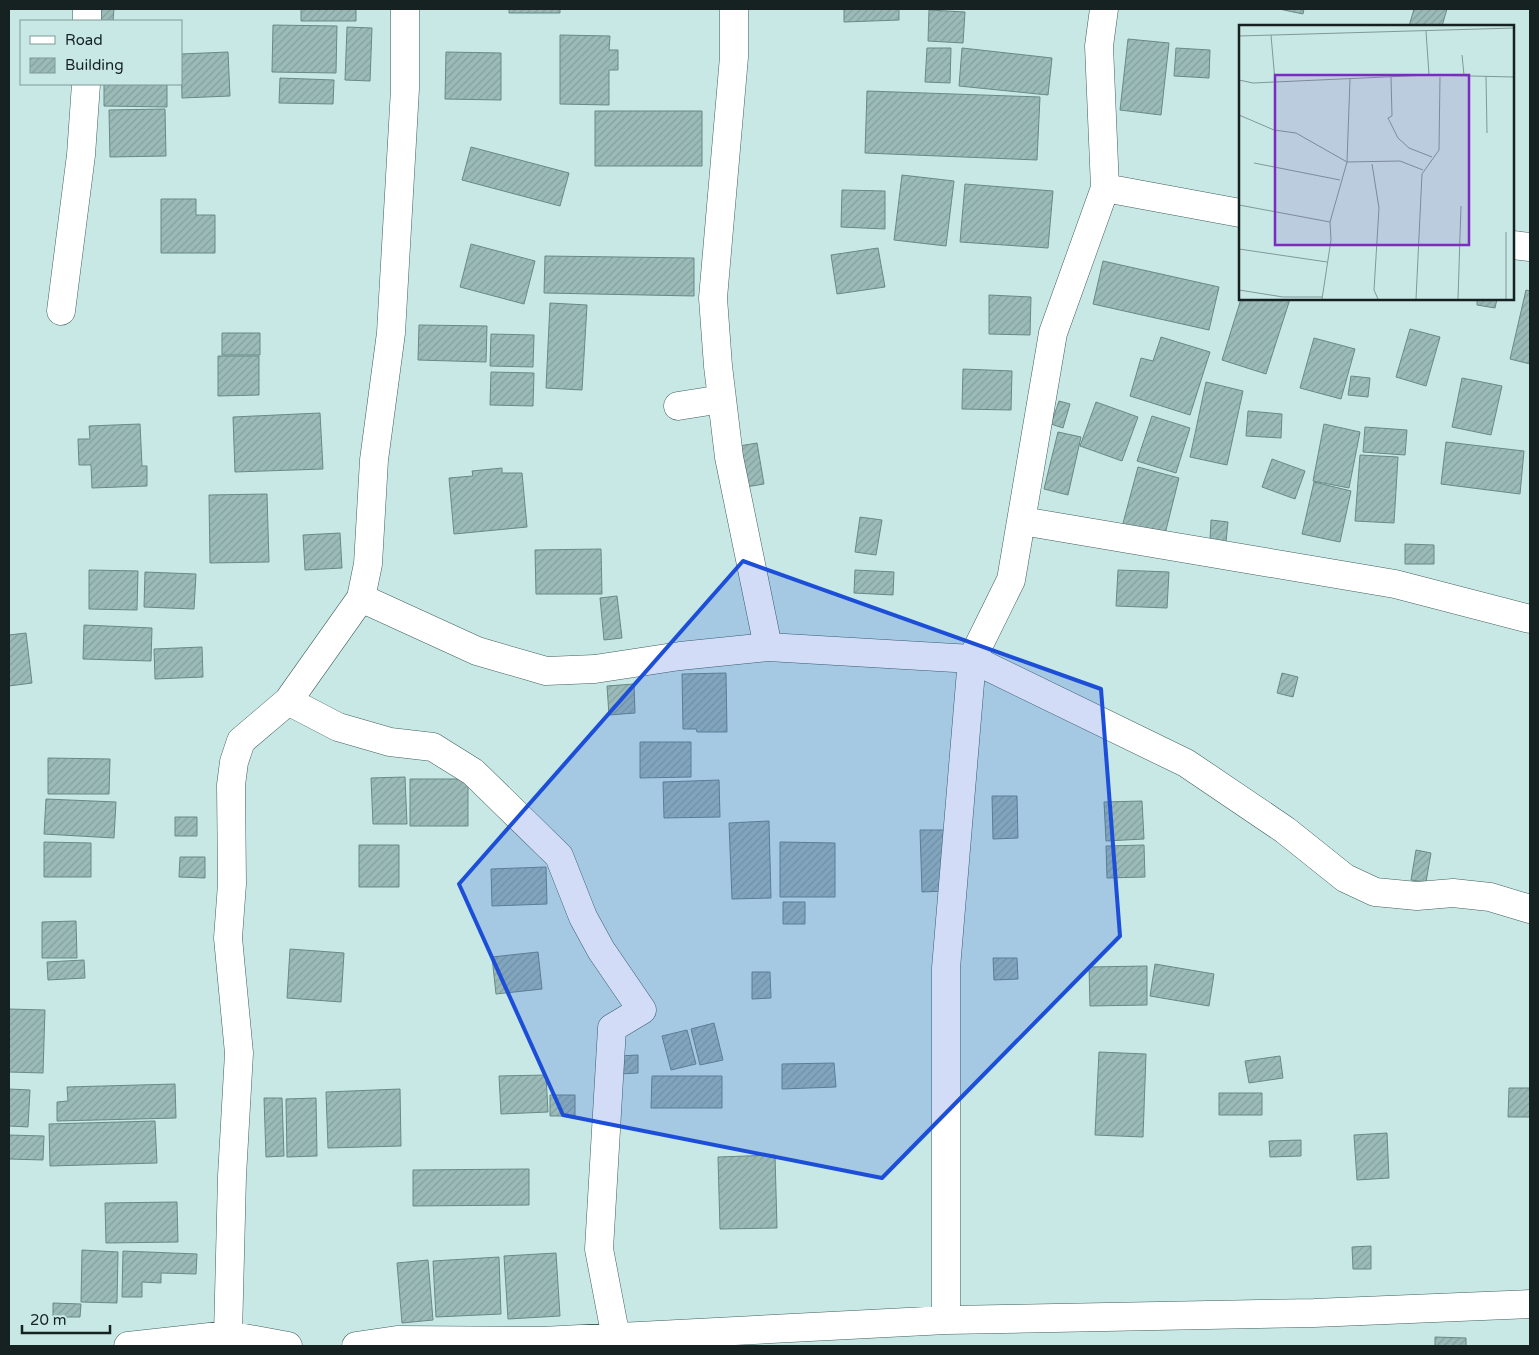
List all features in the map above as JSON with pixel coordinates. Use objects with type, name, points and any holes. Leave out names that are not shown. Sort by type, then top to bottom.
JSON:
[{"type":"street","points":[[228,1335],[232,1176],[239,1053],[228,938],[232,884],[231,785],[234,762],[241,741],[288,701],[361,598],[368,564],[374,460],[391,333],[405,89],[405,9]]},
{"type":"street","points":[[734,9],[734,57],[713,298],[729,457],[768,647]]},
{"type":"street","points":[[946,1320],[946,968],[972,659],[1011,580],[1053,333],[1105,188],[1099,46],[1104,9]]},
{"type":"street","points":[[61,311],[81,155],[86,85]]},
{"type":"street","points":[[1105,188],[1239,213]]},
{"type":"street","points":[[1514,244],[1530,248]]},
{"type":"street","points":[[678,406],[722,399]]},
{"type":"street","points":[[1022,521],[1395,584],[1530,618]]},
{"type":"street","points":[[361,598],[477,651],[546,671],[595,669],[680,656],[768,647],[972,659],[1186,763],[1284,830],[1345,878],[1375,892],[1417,896],[1453,893],[1490,897],[1530,909]]},
{"type":"street","points":[[288,701],[338,727],[390,742],[433,747],[473,772],[559,856],[583,917],[601,950],[642,1010],[612,1028],[599,1249],[616,1338]]},
{"type":"street","points":[[356,1346],[397,1340],[542,1341],[946,1320],[1324,1313],[1530,1304]]},
{"type":"street","points":[[128,1346],[228,1335],[288,1346]]},
{"type":"highlighted area","points":[[743,561],[1101,689],[1120,936],[882,1178],[563,1115],[459,884]]},
{"type":"building","points":[[90,9],[114,9],[113,20],[89,20]]},
{"type":"building","points":[[301,9],[356,9],[356,21],[301,21]]},
{"type":"building","points":[[509,9],[560,9],[560,13],[509,13]]},
{"type":"building","points":[[844,9],[899,9],[899,20],[844,22]]},
{"type":"building","points":[[1279,9],[1304,9],[1303,14]]},
{"type":"building","points":[[1414,9],[1447,9],[1442,25],[1409,25]]},
{"type":"building","points":[[929,10],[965,12],[963,43],[928,41]]},
{"type":"building","points":[[273,25],[337,26],[336,73],[272,72]]},
{"type":"building","points":[[347,27],[372,28],[370,81],[345,80]]},
{"type":"building","points":[[560,35],[610,36],[609,50],[618,50],[618,70],[609,70],[609,105],[560,104]]},
{"type":"building","points":[[1128,39],[1169,43],[1161,115],[1120,110]]},
{"type":"building","points":[[927,48],[951,48],[950,83],[925,82]]},
{"type":"building","points":[[962,48],[1052,58],[1048,95],[959,86]]},
{"type":"building","points":[[1176,48],[1210,50],[1209,78],[1174,76]]},
{"type":"building","points":[[228,52],[230,96],[182,98],[182,54]]},
{"type":"building","points":[[446,52],[501,53],[501,100],[445,99]]},
{"type":"building","points":[[280,78],[334,80],[333,104],[279,103]]},
{"type":"building","points":[[104,85],[167,85],[167,107],[104,106]]},
{"type":"building","points":[[867,91],[1040,97],[1037,160],[865,153]]},
{"type":"building","points":[[165,109],[166,156],[110,157],[109,110]]},
{"type":"building","points":[[595,111],[702,111],[702,166],[595,166]]},
{"type":"building","points":[[471,147],[569,173],[560,206],[462,180]]},
{"type":"building","points":[[902,175],[954,181],[946,246],[894,240]]},
{"type":"building","points":[[965,184],[1053,191],[1048,248],[960,242]]},
{"type":"building","points":[[842,190],[885,191],[885,229],[841,227]]},
{"type":"building","points":[[161,199],[196,199],[196,215],[215,215],[215,253],[161,253]]},
{"type":"building","points":[[471,244],[535,261],[524,304],[460,287]]},
{"type":"building","points":[[878,248],[885,287],[837,294],[831,255]]},
{"type":"building","points":[[545,256],[694,258],[694,296],[544,293]]},
{"type":"building","points":[[1103,261],[1219,287],[1209,330],[1093,304]]},
{"type":"building","points":[[1526,290],[1530,291],[1530,364],[1510,359]]},
{"type":"building","points":[[989,295],[1031,297],[1030,335],[989,334]]},
{"type":"building","points":[[1241,300],[1290,300],[1266,374],[1222,360]]},
{"type":"building","points":[[1477,300],[1497,300],[1495,308],[1477,305]]},
{"type":"building","points":[[550,303],[587,305],[582,390],[546,388]]},
{"type":"building","points":[[419,325],[487,326],[486,362],[418,360]]},
{"type":"building","points":[[1410,329],[1440,337],[1426,386],[1396,377]]},
{"type":"building","points":[[222,333],[260,333],[260,355],[222,355]]},
{"type":"building","points":[[491,334],[534,335],[533,367],[490,366]]},
{"type":"building","points":[[1161,337],[1210,352],[1190,415],[1130,396],[1141,358],[1153,361]]},
{"type":"building","points":[[1314,338],[1355,349],[1341,399],[1300,388]]},
{"type":"building","points":[[218,356],[259,356],[259,395],[218,396]]},
{"type":"building","points":[[963,369],[1012,371],[1011,410],[962,409]]},
{"type":"building","points":[[491,372],[534,373],[533,406],[490,405]]},
{"type":"building","points":[[1351,376],[1370,378],[1368,397],[1348,395]]},
{"type":"building","points":[[1462,378],[1502,386],[1491,435],[1452,427]]},
{"type":"building","points":[[1206,382],[1243,391],[1227,465],[1190,457]]},
{"type":"building","points":[[1059,401],[1070,404],[1063,428],[1051,424]]},
{"type":"building","points":[[1096,402],[1138,417],[1122,461],[1080,446]]},
{"type":"building","points":[[1248,411],[1282,414],[1281,438],[1246,436]]},
{"type":"building","points":[[320,413],[323,469],[235,472],[233,417]]},
{"type":"building","points":[[1152,416],[1190,428],[1176,473],[1137,461]]},
{"type":"building","points":[[140,424],[142,466],[147,466],[147,486],[92,488],[91,465],[79,465],[78,439],[90,439],[89,426]]},
{"type":"building","points":[[1324,424],[1360,432],[1349,488],[1313,481]]},
{"type":"building","points":[[1365,427],[1407,430],[1405,455],[1363,452]]},
{"type":"building","points":[[1058,432],[1081,437],[1068,495],[1044,489]]},
{"type":"building","points":[[1446,442],[1524,451],[1520,494],[1441,484]]},
{"type":"building","points":[[757,443],[764,484],[746,487],[739,446]]},
{"type":"building","points":[[1360,455],[1398,457],[1394,523],[1355,521]]},
{"type":"building","points":[[1272,459],[1305,471],[1295,499],[1262,487]]},
{"type":"building","points":[[1138,467],[1179,478],[1164,538],[1122,527]]},
{"type":"building","points":[[502,468],[502,473],[522,473],[527,527],[454,534],[449,478],[473,476],[472,471]]},
{"type":"building","points":[[1314,482],[1351,491],[1340,542],[1302,534]]},
{"type":"building","points":[[267,494],[269,562],[210,563],[209,495]]},
{"type":"building","points":[[860,517],[882,520],[876,555],[855,552]]},
{"type":"building","points":[[1211,520],[1228,522],[1226,542],[1210,540]]},
{"type":"building","points":[[340,533],[342,568],[305,570],[303,535]]},
{"type":"building","points":[[1405,544],[1434,545],[1434,564],[1405,564]]},
{"type":"building","points":[[601,549],[602,594],[536,594],[535,550]]},
{"type":"building","points":[[89,570],[138,571],[137,610],[89,609]]},
{"type":"building","points":[[855,570],[894,572],[893,595],[854,593]]},
{"type":"building","points":[[1118,570],[1169,572],[1167,608],[1116,606]]},
{"type":"building","points":[[145,572],[196,574],[194,609],[144,607]]},
{"type":"building","points":[[617,596],[622,638],[604,640],[600,598]]},
{"type":"building","points":[[84,625],[152,628],[151,661],[83,659]]},
{"type":"building","points":[[26,633],[32,683],[9,686],[9,635]]},
{"type":"building","points":[[202,647],[203,677],[155,679],[154,649]]},
{"type":"building","points":[[726,673],[727,732],[697,732],[696,729],[683,729],[682,674]]},
{"type":"building","points":[[1282,673],[1298,677],[1293,697],[1277,693]]},
{"type":"building","points":[[634,684],[635,713],[609,715],[607,686]]},
{"type":"building","points":[[640,742],[691,742],[691,777],[640,778]]},
{"type":"building","points":[[48,758],[110,759],[109,794],[48,794]]},
{"type":"building","points":[[405,777],[407,824],[373,824],[371,778]]},
{"type":"building","points":[[410,779],[468,779],[468,826],[410,826]]},
{"type":"building","points":[[719,780],[720,817],[664,818],[663,782]]},
{"type":"building","points":[[992,796],[1017,796],[1018,838],[993,839]]},
{"type":"building","points":[[46,799],[116,802],[114,838],[44,834]]},
{"type":"building","points":[[1142,801],[1144,839],[1106,841],[1104,802]]},
{"type":"building","points":[[175,817],[197,817],[197,836],[175,836]]},
{"type":"building","points":[[769,821],[771,898],[732,899],[729,823]]},
{"type":"building","points":[[920,830],[945,830],[946,891],[922,892]]},
{"type":"building","points":[[44,842],[91,843],[91,877],[44,877]]},
{"type":"building","points":[[780,842],[835,843],[835,897],[780,897]]},
{"type":"building","points":[[359,845],[399,845],[399,887],[359,887]]},
{"type":"building","points":[[1144,845],[1145,877],[1107,878],[1106,846]]},
{"type":"building","points":[[1416,850],[1431,853],[1426,882],[1411,880]]},
{"type":"building","points":[[180,857],[205,857],[205,878],[179,877]]},
{"type":"building","points":[[546,867],[547,904],[492,906],[491,869]]},
{"type":"building","points":[[783,902],[805,902],[805,924],[783,924]]},
{"type":"building","points":[[76,921],[77,958],[42,958],[42,922]]},
{"type":"building","points":[[290,949],[344,953],[341,1002],[287,998]]},
{"type":"building","points":[[538,952],[542,989],[496,994],[492,957]]},
{"type":"building","points":[[993,958],[1017,958],[1018,979],[994,980]]},
{"type":"building","points":[[84,960],[85,978],[48,980],[47,962]]},
{"type":"building","points":[[1155,964],[1214,974],[1209,1006],[1150,996]]},
{"type":"building","points":[[1147,966],[1147,1005],[1090,1006],[1089,967]]},
{"type":"building","points":[[752,972],[770,972],[771,998],[752,999]]},
{"type":"building","points":[[9,1009],[45,1010],[43,1073],[9,1072]]},
{"type":"building","points":[[714,1023],[723,1060],[700,1065],[691,1029]]},
{"type":"building","points":[[687,1030],[696,1064],[671,1070],[662,1036]]},
{"type":"building","points":[[1099,1052],[1146,1054],[1143,1137],[1095,1135]]},
{"type":"building","points":[[638,1055],[638,1073],[619,1074],[618,1056]]},
{"type":"building","points":[[1280,1056],[1283,1078],[1249,1083],[1245,1061]]},
{"type":"building","points":[[834,1063],[836,1087],[782,1089],[782,1064]]},
{"type":"building","points":[[546,1075],[548,1112],[501,1114],[499,1076]]},
{"type":"building","points":[[652,1076],[722,1076],[722,1108],[651,1108]]},
{"type":"building","points":[[175,1084],[176,1118],[57,1121],[57,1102],[68,1101],[67,1087]]},
{"type":"building","points":[[1509,1088],[1530,1088],[1530,1117],[1508,1117]]},
{"type":"building","points":[[9,1089],[30,1090],[28,1127],[9,1126]]},
{"type":"building","points":[[400,1089],[401,1146],[328,1148],[326,1092]]},
{"type":"building","points":[[1219,1093],[1262,1093],[1262,1115],[1219,1115]]},
{"type":"building","points":[[550,1095],[575,1095],[575,1116],[550,1116]]},
{"type":"building","points":[[264,1098],[282,1098],[284,1156],[266,1157]]},
{"type":"building","points":[[316,1098],[317,1156],[287,1157],[286,1099]]},
{"type":"building","points":[[155,1121],[157,1163],[50,1166],[49,1124]]},
{"type":"building","points":[[1387,1133],[1389,1178],[1357,1180],[1354,1135]]},
{"type":"building","points":[[9,1135],[44,1136],[43,1160],[9,1159]]},
{"type":"building","points":[[1301,1140],[1301,1156],[1270,1157],[1269,1141]]},
{"type":"building","points":[[775,1155],[777,1228],[720,1229],[718,1157]]},
{"type":"building","points":[[529,1169],[529,1205],[413,1206],[413,1170]]},
{"type":"building","points":[[177,1202],[178,1242],[106,1243],[105,1203]]},
{"type":"building","points":[[1371,1246],[1371,1269],[1353,1269],[1352,1247]]},
{"type":"building","points":[[82,1250],[118,1252],[117,1303],[81,1302]]},
{"type":"building","points":[[123,1251],[197,1254],[196,1274],[161,1273],[161,1283],[142,1282],[142,1297],[122,1297]]},
{"type":"building","points":[[556,1253],[560,1316],[508,1319],[504,1256]]},
{"type":"building","points":[[499,1257],[501,1314],[436,1317],[433,1261]]},
{"type":"building","points":[[428,1260],[433,1320],[402,1323],[397,1263]]},
{"type":"building","points":[[53,1303],[81,1304],[80,1317],[53,1317]]},
{"type":"building","points":[[1435,1337],[1466,1338],[1466,1346],[1435,1346]]}]
